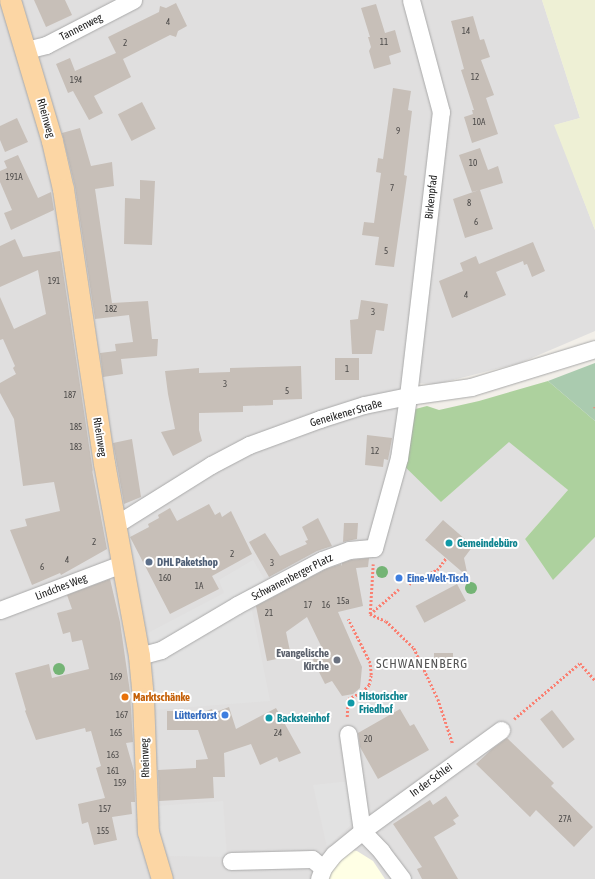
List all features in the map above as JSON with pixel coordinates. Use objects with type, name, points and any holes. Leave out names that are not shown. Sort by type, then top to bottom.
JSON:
[{"type":"main road","name":"Rheinweg","points":[[10,0],[52,141],[62,189],[103,456],[139,656],[143,698],[148,832],[162,879]]},
{"type":"street","name":"Tannenweg","points":[[26,50],[46,45],[133,0]]},
{"type":"street","name":"Birkenpfad","points":[[408,396],[441,112],[411,0]]},
{"type":"street","name":"Geneikener Straße","points":[[115,525],[211,465],[250,445],[320,419],[364,405],[408,396],[471,387],[595,349]]},
{"type":"street","points":[[374,548],[399,458],[408,396]]},
{"type":"street","name":"Schwanenberger Platz","points":[[139,656],[162,650],[237,605],[322,560],[349,550],[374,548]]},
{"type":"street","name":"Lindches Weg","points":[[0,610],[122,564]]},
{"type":"street","name":"In der Schlei","points":[[321,874],[334,854],[362,830],[501,730]]},
{"type":"street","points":[[348,734],[362,830],[381,851],[402,879]]},
{"type":"street","points":[[231,861],[312,859],[321,874]]},
{"type":"path","points":[[370,614],[374,548]]},
{"type":"path","points":[[409,584],[437,570],[446,558]]},
{"type":"path","points":[[370,614],[399,589]]},
{"type":"path","points":[[370,614],[386,621],[414,648],[438,699],[458,760]]},
{"type":"path","points":[[347,710],[348,699],[362,692],[369,685],[372,675],[370,663],[348,619]]},
{"type":"path","points":[[501,730],[580,663],[595,680]]},
{"type":"shaded area","points":[[0,0],[542,0],[580,118],[555,125],[595,230],[595,331],[520,363],[437,384],[408,383],[404,412],[441,502],[509,441],[568,490],[525,539],[553,579],[595,537],[595,879],[0,879]]},
{"type":"shaded area","points":[[542,0],[595,0],[595,230],[554,125],[580,118]]},
{"type":"shaded area","points":[[595,363],[595,421],[548,381]]},
{"type":"shaded area","points":[[253,560],[266,582],[249,596],[270,701],[153,710],[144,635],[224,593],[219,580]]},
{"type":"shaded area","points":[[351,781],[356,820],[327,847],[313,785]]},
{"type":"shaded area","points":[[223,801],[227,857],[169,856],[162,839],[156,806]]},
{"type":"shaded area","points":[[343,848],[357,851],[373,861],[385,879],[325,879]]},
{"type":"green space","points":[[548,381],[595,421],[595,537],[553,580],[525,539],[568,490],[509,442],[441,502],[395,457],[404,412],[427,406],[439,410],[479,401]]},
{"type":"building","points":[[34,0],[65,0],[72,15],[46,27]]},
{"type":"building","points":[[176,3],[187,26],[178,31],[176,37],[170,35],[123,59],[131,77],[94,96],[103,113],[89,120],[73,91],[68,93],[56,64],[70,58],[75,71],[116,53],[108,37],[159,12],[160,6],[166,8]]},
{"type":"building","points":[[376,4],[385,33],[395,30],[401,52],[389,56],[391,64],[374,69],[369,51],[371,47],[368,37],[370,37],[361,8]]},
{"type":"building","points":[[473,16],[480,40],[484,39],[490,57],[481,60],[494,95],[486,98],[498,134],[472,143],[464,117],[473,114],[472,110],[474,110],[461,70],[464,69],[451,21]]},
{"type":"building","points":[[393,88],[411,91],[408,110],[412,111],[404,175],[407,176],[394,267],[375,265],[379,237],[362,235],[364,222],[374,223],[381,173],[376,172],[378,158],[383,159]]},
{"type":"building","points":[[142,102],[156,129],[132,141],[118,114]]},
{"type":"building","points":[[17,118],[28,142],[5,152],[0,140],[0,126]]},
{"type":"building","points":[[80,128],[91,166],[112,162],[114,186],[95,189],[112,303],[148,301],[152,339],[158,339],[157,356],[121,359],[123,374],[103,377],[100,353],[116,351],[115,344],[133,342],[129,315],[95,319],[75,187],[62,133]]},
{"type":"building","points":[[480,148],[488,170],[498,166],[503,183],[480,190],[493,229],[465,238],[453,199],[479,190],[472,192],[459,155]]},
{"type":"building","points":[[18,155],[38,198],[51,192],[54,210],[11,230],[4,213],[12,210],[0,182],[0,171],[7,168],[4,161]]},
{"type":"building","points":[[140,180],[155,181],[152,245],[124,244],[125,198],[140,199]]},
{"type":"building","points":[[15,239],[23,257],[60,251],[93,472],[92,470],[107,549],[61,575],[60,573],[32,585],[10,530],[27,526],[25,519],[60,511],[54,482],[23,486],[14,419],[0,393],[0,383],[16,374],[13,368],[15,366],[3,339],[0,340],[0,297],[14,329],[46,314],[38,270],[0,287],[0,246]]},
{"type":"building","points":[[533,242],[545,271],[532,277],[527,264],[524,265],[523,261],[496,272],[506,295],[452,318],[439,281],[463,271],[460,263],[476,256],[479,264]]},
{"type":"building","points":[[361,300],[388,304],[384,331],[376,330],[372,354],[352,354],[350,320],[358,319]]},
{"type":"building","points":[[335,358],[359,358],[359,380],[335,380]]},
{"type":"building","points":[[301,366],[302,399],[273,400],[273,405],[243,406],[243,412],[199,413],[199,430],[202,441],[173,456],[161,432],[175,429],[165,371],[199,368],[199,373],[230,372],[230,368]]},
{"type":"building","points":[[367,435],[392,438],[388,460],[384,459],[383,467],[365,465]]},
{"type":"building","points":[[132,439],[141,497],[124,504],[113,443]]},
{"type":"building","points":[[209,504],[215,515],[220,512],[222,517],[231,511],[252,554],[212,576],[219,589],[170,614],[130,537],[149,527],[148,524],[159,518],[158,515],[170,508],[177,521]]},
{"type":"building","points":[[318,518],[332,546],[317,551],[269,577],[249,542],[265,533],[280,556],[307,544],[305,541],[308,540],[302,527]]},
{"type":"building","name":"Gemeindebüro","points":[[443,520],[473,546],[464,558],[468,577],[425,540]]},
{"type":"building","points":[[344,523],[358,523],[357,539],[343,542]]},
{"type":"building","points":[[369,558],[368,567],[356,568],[363,606],[338,612],[362,667],[360,688],[353,694],[342,696],[332,681],[325,684],[310,654],[322,648],[307,617],[286,632],[291,656],[267,661],[256,606],[326,569],[341,564],[342,566],[342,563],[351,560]]},
{"type":"building","points":[[110,579],[120,622],[130,692],[133,742],[126,743],[134,771],[135,802],[131,802],[132,814],[112,817],[117,840],[94,845],[88,822],[82,824],[78,804],[105,798],[96,768],[101,766],[91,731],[86,732],[85,728],[36,740],[25,711],[26,710],[15,673],[49,664],[52,678],[89,669],[82,640],[72,642],[70,632],[63,634],[57,613],[72,609],[67,595]]},
{"type":"building","points":[[457,584],[466,601],[424,623],[416,606]]},
{"type":"building","points":[[434,653],[453,653],[453,670],[434,670]]},
{"type":"building","points":[[229,707],[236,729],[276,708],[301,753],[279,762],[277,757],[260,765],[251,744],[224,753],[225,777],[213,777],[214,798],[159,801],[158,770],[196,768],[196,760],[208,759],[198,730],[167,730],[167,711],[206,711],[212,709],[213,713]]},
{"type":"building","points":[[400,709],[410,726],[414,724],[429,750],[378,779],[360,747],[358,733]]},
{"type":"building","points":[[552,710],[575,739],[563,748],[540,719]]},
{"type":"building","points":[[507,738],[554,783],[551,786],[593,827],[574,847],[536,810],[530,817],[476,764],[492,749]]},
{"type":"building","points":[[446,796],[459,816],[453,820],[456,824],[434,837],[458,879],[422,879],[417,869],[422,867],[393,824],[430,800],[433,805]]},
{"type":"place","name":"Gemeindebüro","points":[[449,543]]},
{"type":"place","name":"DHL Paketshop","points":[[149,562]]},
{"type":"place","name":"Eine-Welt-Tisch","points":[[399,578]]},
{"type":"place","name":"Evangelische Kirche","points":[[337,660]]},
{"type":"place","name":"Marktschänke","points":[[125,697]]},
{"type":"place","name":"Historischer Friedhof","points":[[351,703]]},
{"type":"place","name":"Lütterforst","points":[[225,715]]},
{"type":"place","name":"Backsteinhof","points":[[269,718]]},
{"type":"district","name":"SCHWANENBERG","points":[[422,664]]}]
